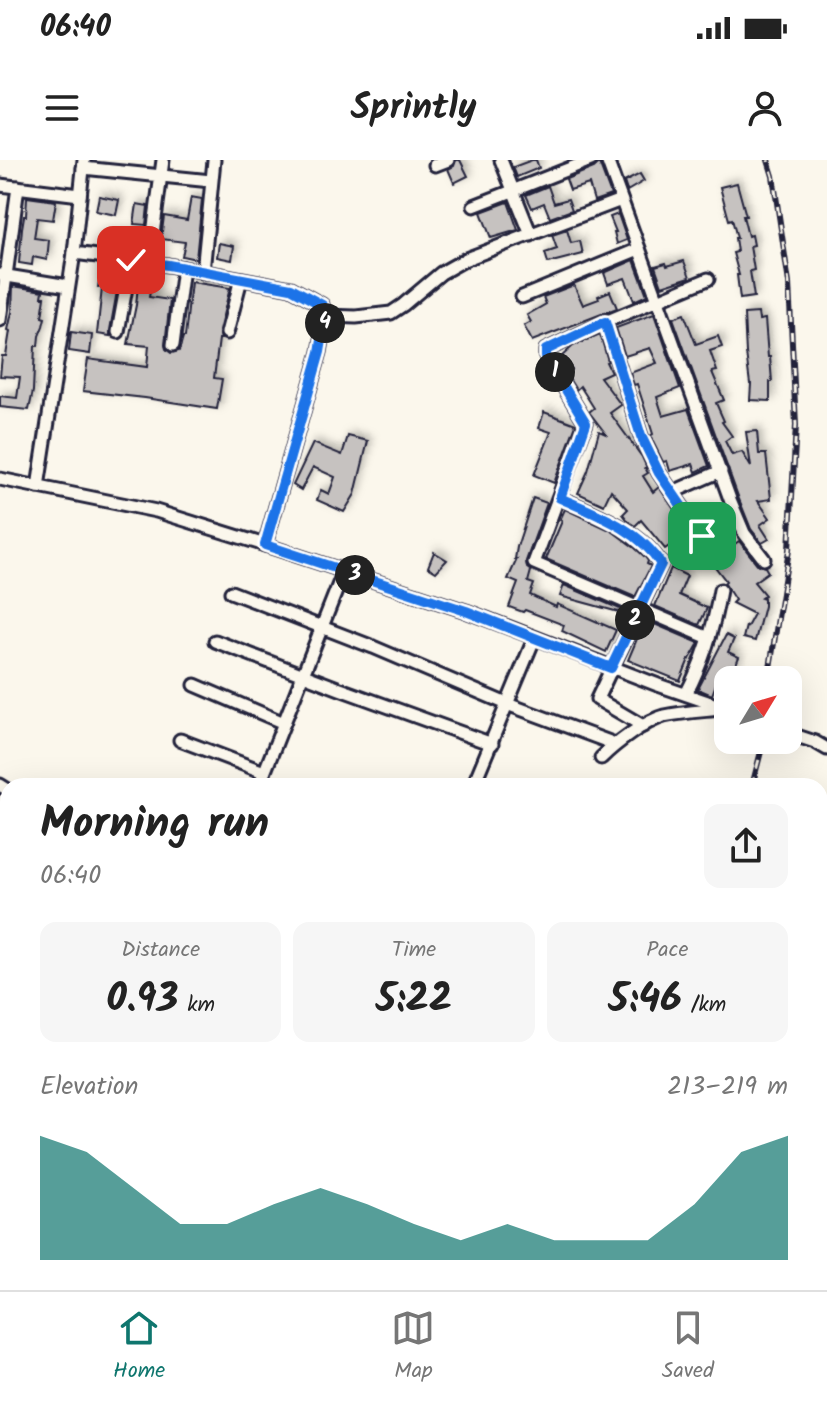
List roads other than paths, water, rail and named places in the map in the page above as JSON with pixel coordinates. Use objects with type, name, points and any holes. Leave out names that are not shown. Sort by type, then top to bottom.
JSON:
[{"type":"street","points":[[149,263],[163,160]]},
{"type":"street","points":[[203,272],[214,160]]},
{"type":"street","points":[[435,165],[448,160]]},
{"type":"street","points":[[501,160],[531,235]]},
{"type":"street","points":[[474,206],[591,160]]},
{"type":"street","points":[[607,160],[744,533],[764,559]]},
{"type":"street","points":[[38,487],[74,253],[83,164],[211,181]]},
{"type":"street","points":[[0,185],[80,195]]},
{"type":"street","points":[[0,320],[3,276],[18,187]]},
{"type":"street","points":[[326,316],[391,313],[452,266],[466,259],[621,200]]},
{"type":"street","points":[[522,297],[639,249]]},
{"type":"street","points":[[74,253],[183,268],[291,288],[322,305],[326,316],[320,352],[265,545]]},
{"type":"street","points":[[118,332],[131,260]]},
{"type":"street","points":[[173,345],[183,268]]},
{"type":"street","points":[[3,276],[68,286]]},
{"type":"street","points":[[227,333],[241,279]]},
{"type":"street","points":[[708,279],[546,350],[546,357],[586,423],[534,563],[709,638]]},
{"type":"street","points":[[605,322],[641,436],[659,473],[702,536]]},
{"type":"street","points":[[673,492],[721,471]]},
{"type":"street","points":[[0,479],[156,511],[265,545],[466,611],[714,704]]},
{"type":"street","points":[[560,498],[613,522],[652,550],[661,564],[597,699],[643,726]]},
{"type":"street","points":[[262,778],[344,571]]},
{"type":"street","points":[[686,694],[697,673],[716,618],[720,590]]},
{"type":"street","points":[[231,592],[373,647],[507,704],[615,744]]},
{"type":"street","points":[[477,778],[534,639]]},
{"type":"street","points":[[215,641],[492,744]]},
{"type":"street","points":[[195,685],[284,723]]},
{"type":"street","points":[[601,758],[615,744],[663,716],[714,710]]},
{"type":"street","points":[[802,738],[827,749]]},
{"type":"street","points":[[180,740],[264,772]]},
{"type":"railway","points":[[768,160],[789,283],[796,425],[789,550],[770,666]]},
{"type":"railway","points":[[754,778],[760,754]]}]
